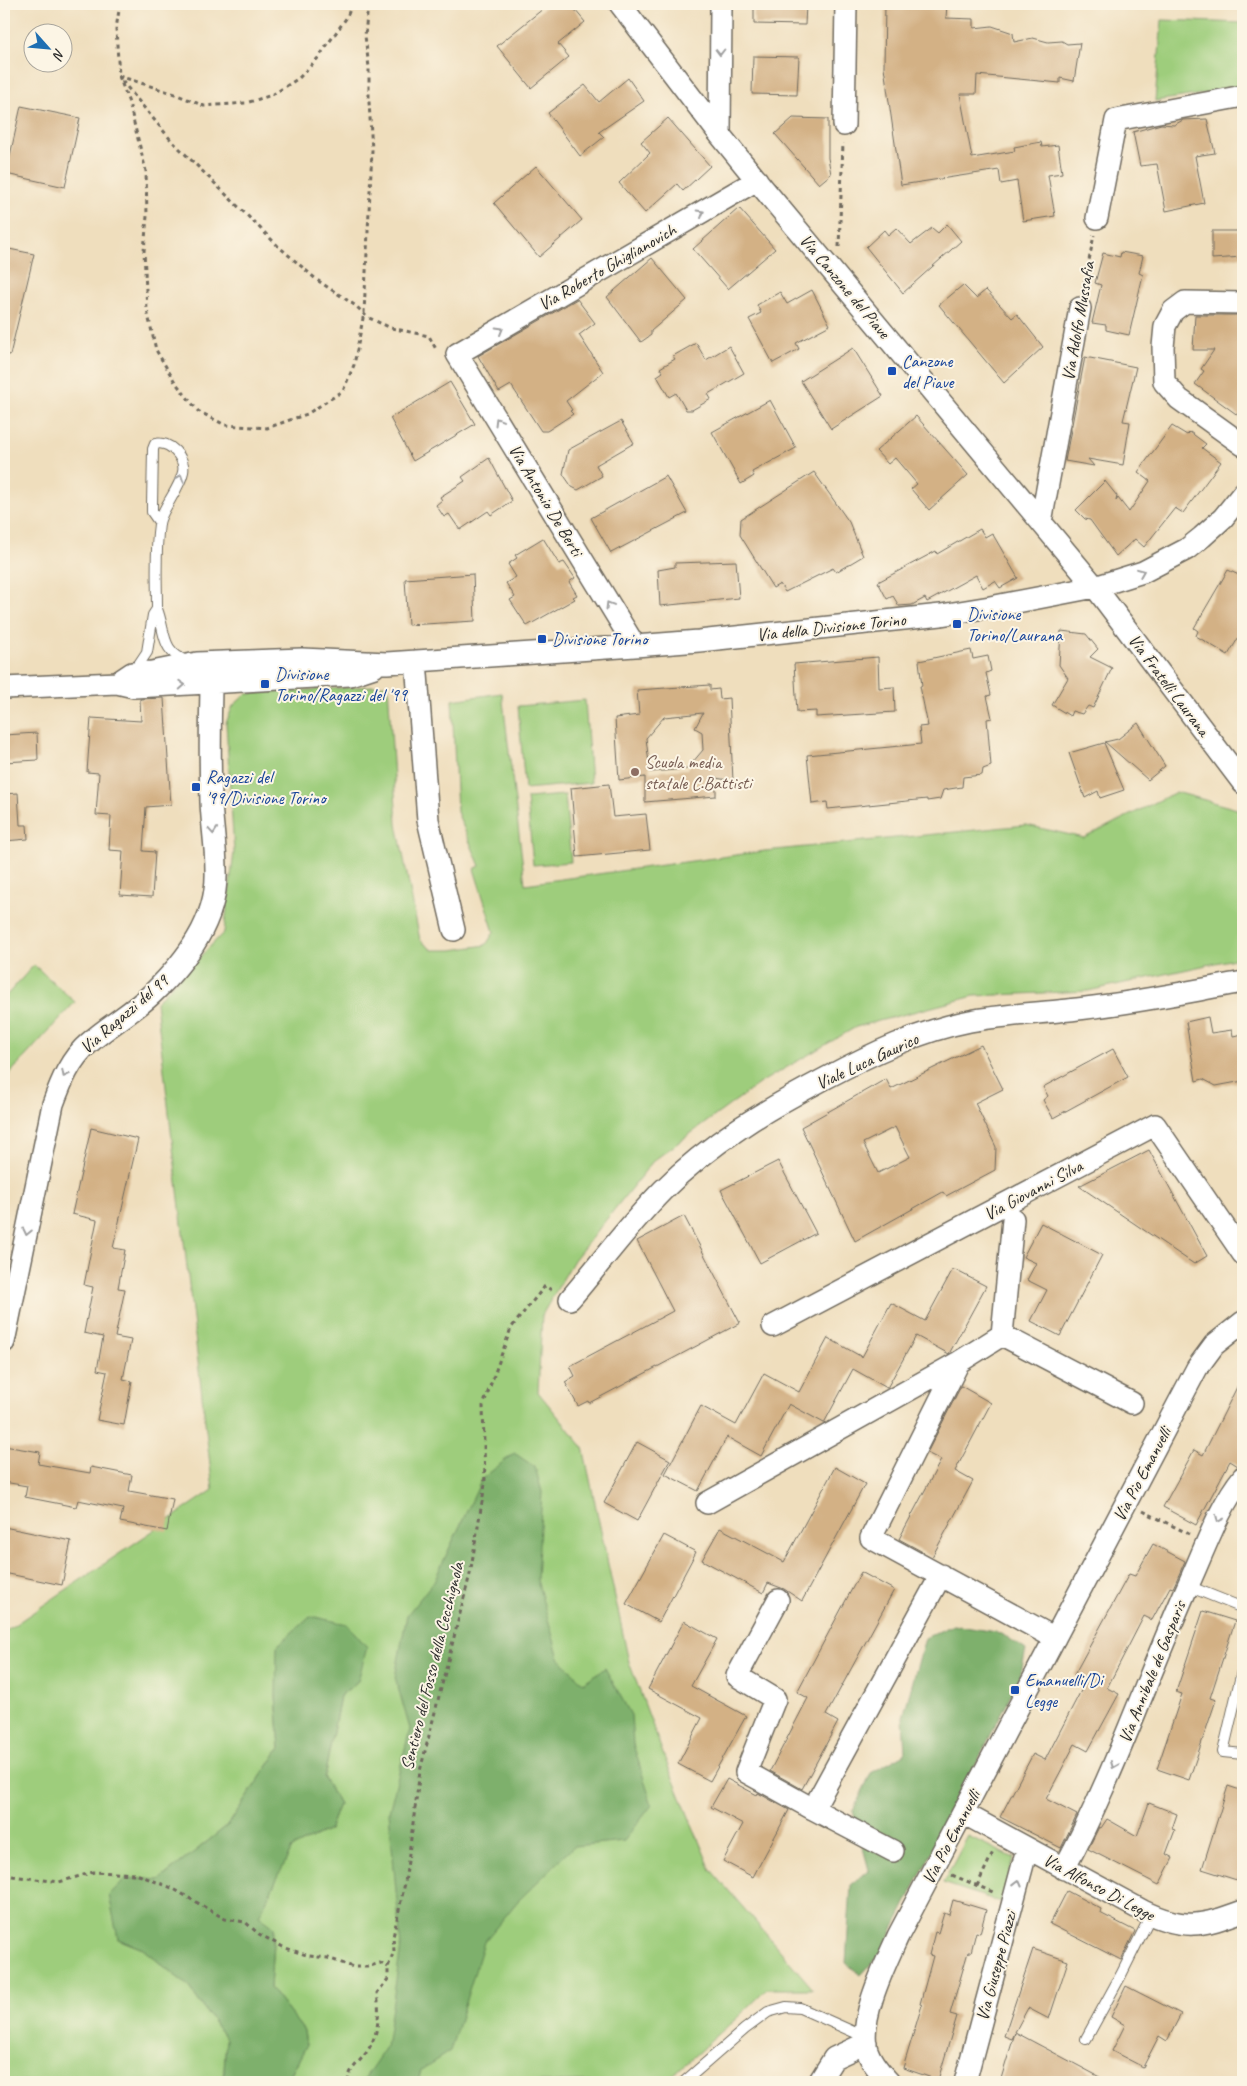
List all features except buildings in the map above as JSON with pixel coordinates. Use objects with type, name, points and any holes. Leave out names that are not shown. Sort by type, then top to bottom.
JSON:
[{"type":"street","name":"Via Canzone del Piave","points":[[620,4],[720,135],[1095,587]]},
{"type":"street","points":[[720,135],[721,4]]},
{"type":"street","points":[[843,132],[846,4]]},
{"type":"street","points":[[1097,218],[1116,120],[1243,96]]},
{"type":"street","name":"Via Roberto Ghiglianovich","points":[[457,354],[757,180]]},
{"type":"street","points":[[1243,304],[1185,302],[1173,311],[1165,326],[1163,347],[1164,382],[1179,399],[1243,445]]},
{"type":"street","name":"Via Adolfo Mussafia","points":[[1041,522],[1080,308]]},
{"type":"street","name":"Via Antonio De Berti","points":[[457,354],[635,646]]},
{"type":"street","name":"Via della Divisione Torino","points":[[124,678],[134,687],[350,674],[387,664],[416,661],[699,641],[941,615],[1095,587],[1143,572],[1187,548],[1224,518],[1243,494]]},
{"type":"street","name":"Via Fratelli Laurana","points":[[1095,587],[1243,783]]},
{"type":"street","points":[[212,683],[218,673],[296,664],[314,659]]},
{"type":"street","name":"Via della Divisione Torino","points":[[4,688],[124,678],[197,664],[314,659],[387,664]]},
{"type":"street","points":[[416,661],[428,820],[454,930]]},
{"type":"street","name":"Via Ragazzi del 99","points":[[4,1342],[53,1104],[59,1086],[72,1063],[88,1043],[152,994],[180,963],[198,939],[208,917],[214,893],[216,872],[211,804],[212,683]]},
{"type":"street","name":"Viale Luca Gaurico","points":[[570,1299],[663,1191],[703,1154],[734,1131],[773,1107],[871,1056],[931,1031],[970,1021],[1121,1004],[1243,982]]},
{"type":"street","name":"Via Giovanni Silva","points":[[773,1326],[1155,1125],[1243,1254]]},
{"type":"street","points":[[1002,1335],[1013,1219]]},
{"type":"street","name":"Via Pio Emanuelli","points":[[865,2040],[870,2009],[891,1951],[1197,1368],[1214,1345],[1243,1322]]},
{"type":"street","points":[[707,1503],[959,1362],[1002,1335]]},
{"type":"street","points":[[1002,1335],[1132,1404]]},
{"type":"street","points":[[959,1362],[871,1538],[1055,1638]]},
{"type":"street","name":"Via Annibale de Gasparis","points":[[1064,1869],[1102,1794],[1188,1586],[1229,1496],[1243,1477]]},
{"type":"street","points":[[813,1809],[941,1575]]},
{"type":"street","points":[[778,1600],[737,1676],[775,1699],[746,1772],[893,1851]]},
{"type":"street","name":"Via Alfonso Di Legge","points":[[963,1814],[1151,1915],[1171,1922],[1196,1925],[1213,1922],[1243,1911]]},
{"type":"street","name":"Via Giuseppe Piazzi","points":[[965,2082],[1027,1849]]},
{"type":"street","points":[[819,2082],[834,2058],[865,2040],[869,2055],[889,2082]]},
{"type":"lane","points":[[159,522],[152,512],[153,449],[155,444],[164,443],[181,458],[183,472],[159,522],[157,609],[161,617],[162,635],[167,646],[182,660],[197,664]]},
{"type":"lane","points":[[124,678],[147,652],[153,615],[157,609]]},
{"type":"lane","points":[[1188,1586],[1243,1608]]},
{"type":"lane","points":[[1243,1667],[1223,1752],[1243,1754]]},
{"type":"lane","points":[[1086,2039],[1122,1976],[1151,1915]]},
{"type":"lane","points":[[684,2082],[746,2028],[768,2012],[786,2007],[800,2008],[865,2040]]},
{"type":"path","points":[[120,4],[116,29],[119,76],[129,103],[146,171],[144,251],[147,310],[156,350],[175,382],[198,411],[225,425],[267,428],[307,414],[343,391],[354,365],[364,313],[372,150],[369,67],[365,36],[368,4]]},
{"type":"path","points":[[119,76],[175,94],[204,106],[246,103],[272,95],[299,78],[318,58],[347,17],[352,4]]},
{"type":"path","points":[[119,76],[171,140],[278,246],[317,280],[364,313],[391,328],[429,336],[436,348]]},
{"type":"path","points":[[838,277],[843,132]]},
{"type":"path","name":"Via Adolfo Mussafia","points":[[1080,308],[1097,218]]},
{"type":"path","name":"Sentiero del Fosso della Cecchignola","points":[[348,2082],[354,2066],[366,2054],[378,2024],[379,2007],[377,1993],[388,1979],[388,1967],[394,1951],[393,1937],[405,1883],[420,1771],[470,1574],[485,1484],[483,1406],[511,1328],[545,1286],[570,1299]]},
{"type":"path","points":[[1144,1511],[1197,1538]]},
{"type":"path","points":[[977,1886],[1001,1835]]},
{"type":"path","points":[[934,1870],[949,1873],[1014,1900]]},
{"type":"path","points":[[4,1875],[59,1882],[94,1872],[136,1874],[172,1888],[225,1919],[244,1922],[259,1934],[283,1947],[309,1956],[328,1958],[352,1967],[367,1967],[380,1963],[388,1967]]},
{"type":"green space","points":[[1162,20],[1243,23],[1243,88],[1155,101]]},
{"type":"green space","points":[[388,685],[397,824],[420,940],[432,950],[452,950],[486,945],[494,932],[474,869],[480,866],[457,812],[452,700],[502,693],[525,884],[765,851],[1026,825],[1084,838],[1176,792],[1237,809],[1243,819],[1243,957],[1088,991],[974,996],[856,1027],[760,1083],[653,1161],[574,1260],[542,1315],[538,1392],[583,1447],[629,1662],[665,1759],[711,1870],[813,1989],[767,1989],[665,2082],[287,2082],[306,2046],[304,2031],[270,1988],[274,1928],[258,1916],[292,1848],[329,1830],[339,1804],[324,1778],[340,1696],[358,1681],[276,1695],[280,1748],[228,1825],[159,1880],[126,1878],[118,1939],[143,1949],[188,1986],[226,2039],[222,2082],[4,2082],[4,1632],[213,1490],[156,1002],[224,932],[234,852],[226,723],[233,706],[246,694]]},
{"type":"green space","points":[[585,700],[591,783],[525,789],[518,706]]},
{"type":"green space","points":[[565,795],[571,862],[533,865],[527,798]]},
{"type":"green space","points":[[34,965],[75,1002],[4,1080],[4,998]]},
{"type":"green space","points":[[514,1453],[535,1467],[542,1492],[537,1580],[559,1658],[583,1683],[605,1668],[631,1715],[633,1744],[652,1805],[624,1841],[574,1846],[517,1902],[484,1942],[450,2051],[421,2070],[418,2082],[362,2082],[386,2047],[401,1947],[389,1812],[410,1729],[395,1677],[407,1615],[434,1581],[482,1479]]},
{"type":"green space","points":[[310,1616],[347,1624],[367,1647],[358,1681],[340,1696],[324,1778],[339,1804],[329,1830],[292,1848],[259,1916],[274,1927],[270,1988],[304,2031],[306,2046],[287,2082],[222,2082],[226,2039],[188,1986],[143,1949],[118,1939],[109,1895],[126,1878],[159,1880],[228,1825],[280,1748],[276,1695],[277,1646]]},
{"type":"green space","points":[[953,1625],[1001,1633],[1026,1650],[1020,1677],[881,1953],[861,1975],[846,1963],[851,1885],[869,1870],[853,1811],[871,1773],[905,1754],[903,1717],[925,1638]]},
{"type":"green space","points":[[968,1836],[1014,1858],[1001,1902],[943,1883]]},
{"type":"place","name":"Canzone del Piave","points":[[892,371]]},
{"type":"place","name":"Divisione Torino/Laurana","points":[[957,624]]},
{"type":"place","name":"Divisione Torino","points":[[542,639]]},
{"type":"place","name":"Divisione Torino/Ragazzi del '99","points":[[265,684]]},
{"type":"place","name":"Scuola media statale C.Battisti","points":[[635,772]]},
{"type":"place","name":"Ragazzi del '99/Divisione Torino","points":[[196,787]]},
{"type":"place","name":"Emanuelli/Di Legge","points":[[1015,1690]]}]
